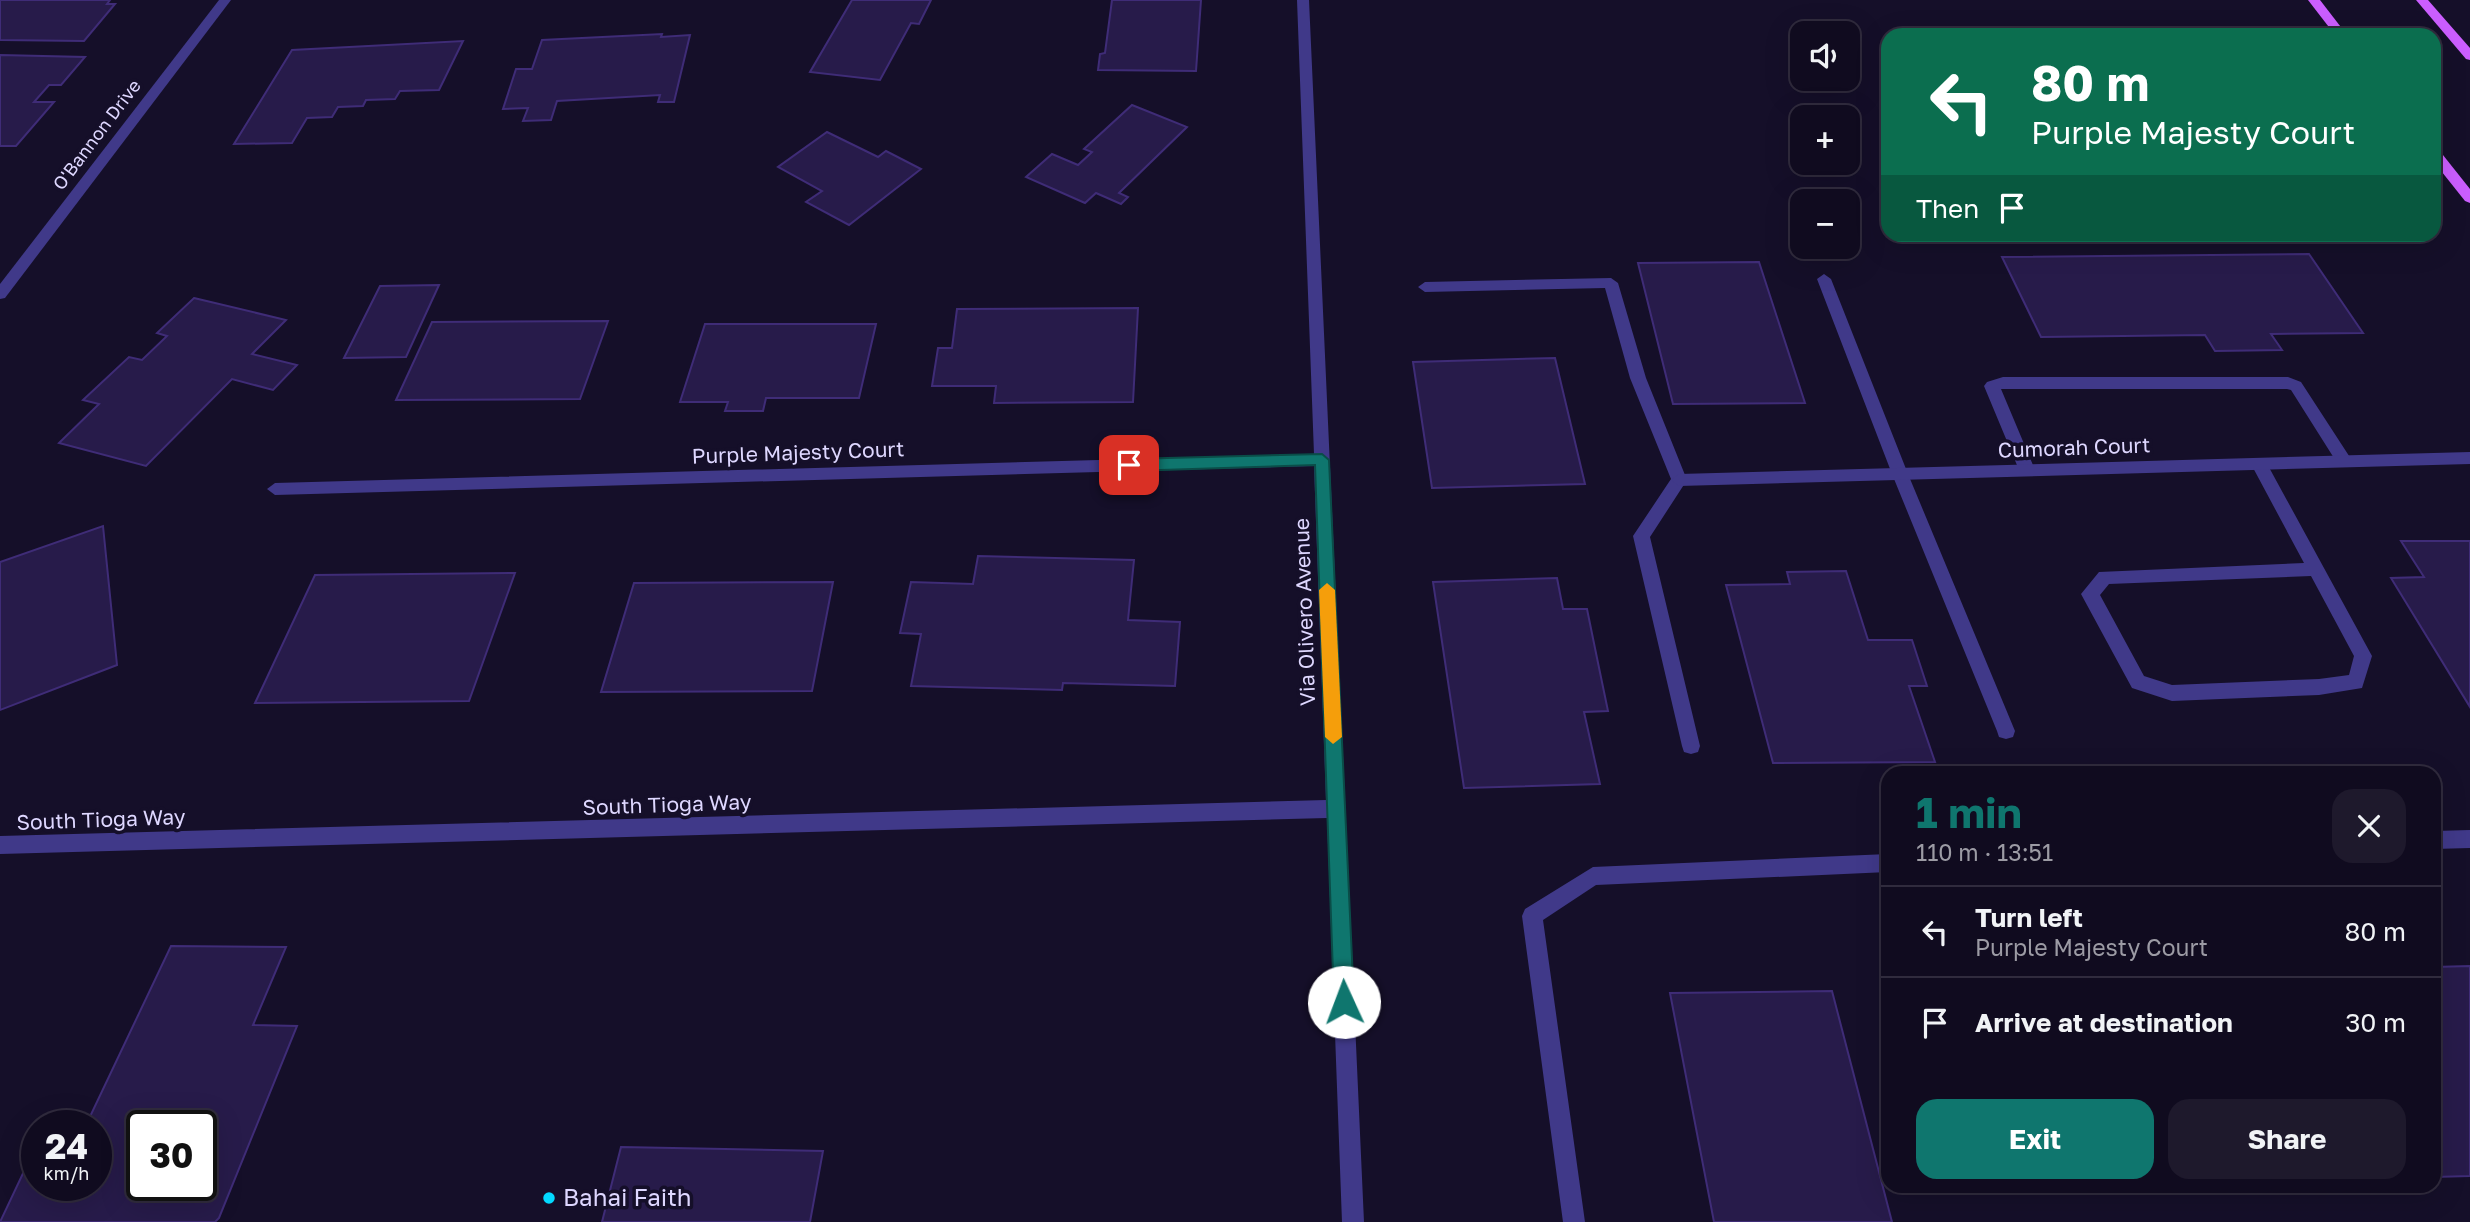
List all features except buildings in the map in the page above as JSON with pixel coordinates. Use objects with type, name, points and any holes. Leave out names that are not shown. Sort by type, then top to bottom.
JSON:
[{"type":"main road","points":[[2314,0],[2336,28]]},
{"type":"main road","points":[[2422,0],[2470,56]]},
{"type":"main road","points":[[2441,162],[2470,198]]},
{"type":"street","name":"O'Bannon Drive","points":[[0,294],[225,0]]},
{"type":"street","name":"Via Olivero Avenue","points":[[1303,0],[1353,1222]]},
{"type":"street","points":[[1824,279],[1900,474],[2006,731]]},
{"type":"street","points":[[1425,286],[1611,284],[1637,378],[1679,480],[1641,536],[1691,746]]},
{"type":"street","points":[[2027,470],[1992,386],[2003,383],[2288,383],[2296,386],[2345,462]]},
{"type":"street","name":"Cumorah Court","points":[[1679,480],[2470,458]]},
{"type":"street","name":"Purple Majesty Court","points":[[275,489],[1322,460]]},
{"type":"street","points":[[2259,464],[2364,656],[2356,682],[2319,687],[2172,693],[2138,682],[2090,594],[2105,577],[2316,569]]},
{"type":"street","name":"South Tioga Way","points":[[0,845],[1336,809]]},
{"type":"street","points":[[2441,841],[2470,839]]},
{"type":"street","points":[[1574,1222],[1532,916],[1593,876],[1881,863]]},
{"type":"slow traffic","points":[[1327,590],[1333,737]]},
{"type":"place","name":"Bahai Faith","points":[[549,1198]]},
{"type":"route","points":[[1129,465],[1322,460],[1344,1002]]}]
